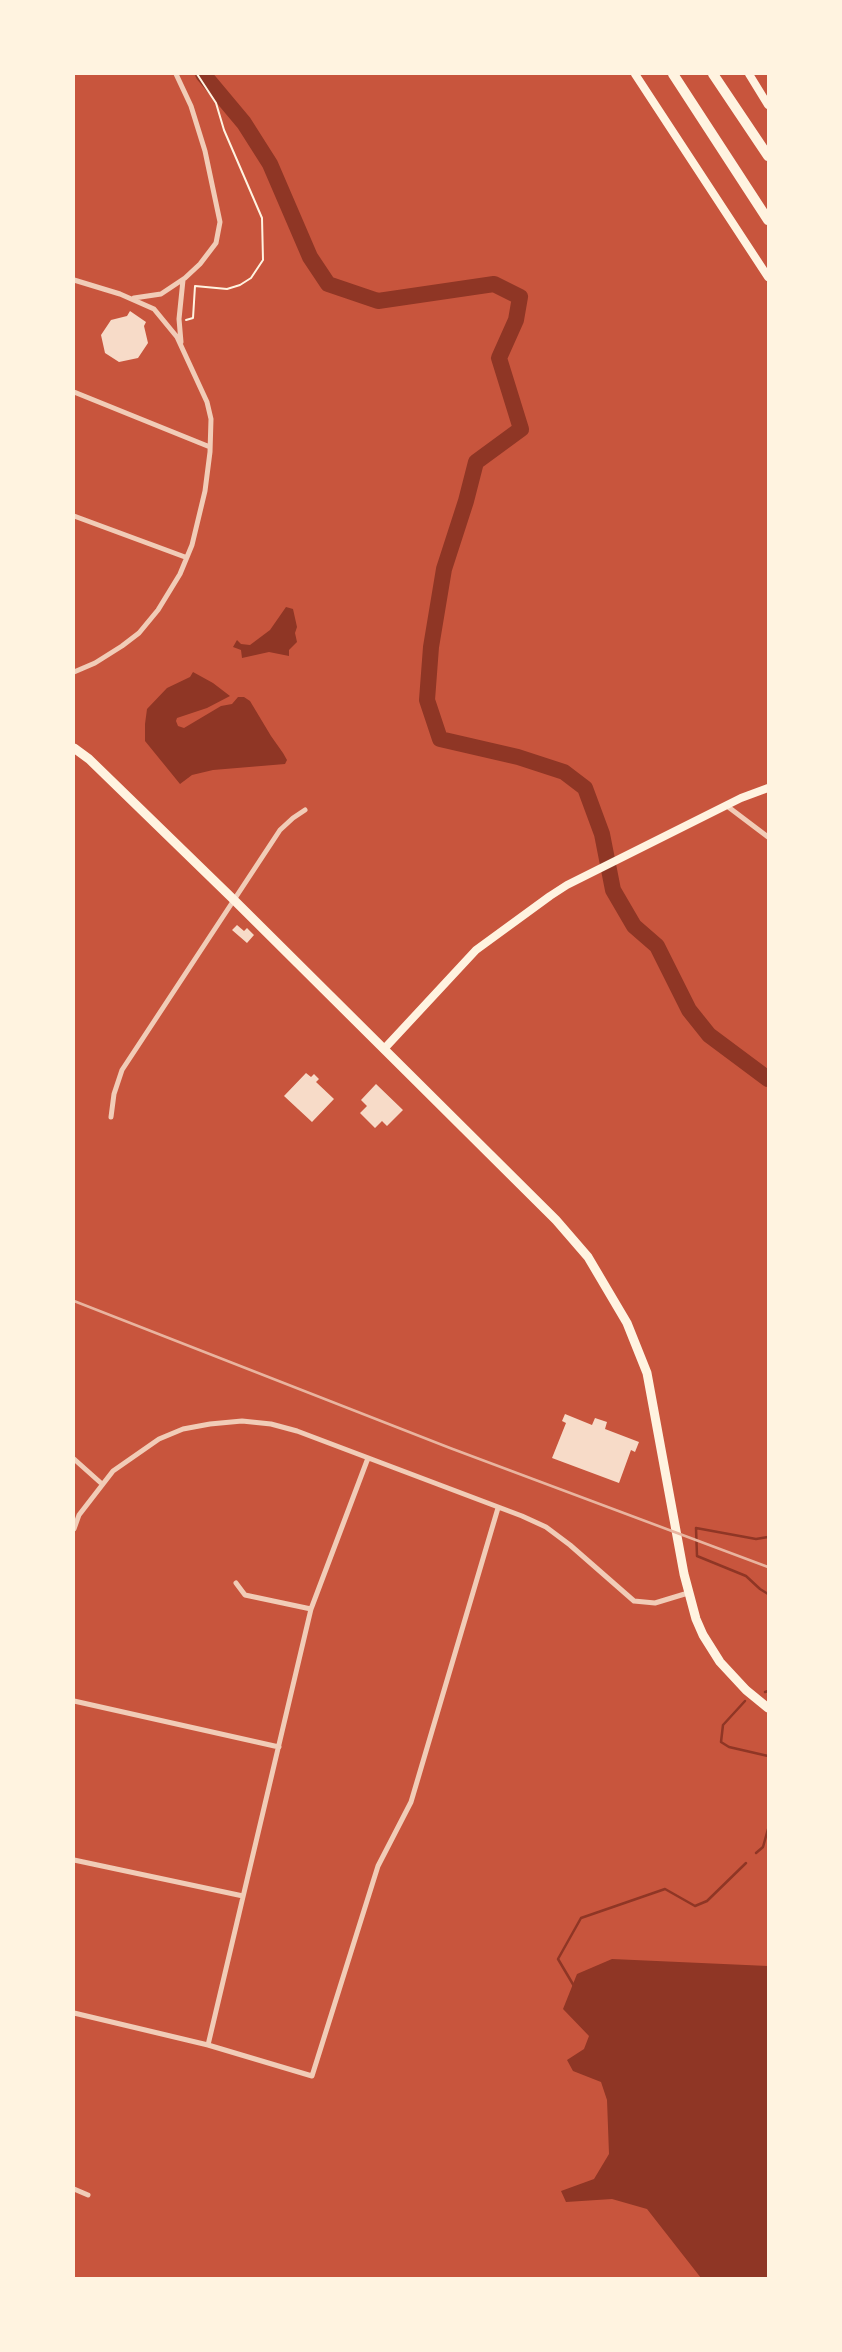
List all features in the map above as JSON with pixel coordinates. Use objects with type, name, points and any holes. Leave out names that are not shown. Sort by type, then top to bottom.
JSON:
[{"type":"highway","points":[[673,74],[768,220]]},
{"type":"highway","points":[[713,74],[768,156]]},
{"type":"main road","points":[[635,74],[768,277]]},
{"type":"main road","points":[[749,74],[768,105]]},
{"type":"main road","points":[[74,748],[89,759],[233,899],[556,1220],[588,1257],[627,1324],[647,1373],[688,1593],[703,1635],[720,1662],[746,1690],[768,1708]]},
{"type":"main road","points":[[384,1049],[476,950],[550,896],[588,874],[768,788]]},
{"type":"street","points":[[131,299],[161,294],[183,280],[216,243],[220,222],[205,151],[191,106],[176,74]]},
{"type":"street","points":[[74,280],[131,299],[154,309],[164,319],[181,345],[207,402],[211,419],[205,491],[192,545],[180,574],[158,610],[139,633],[113,652],[74,672]]},
{"type":"street","points":[[181,345],[179,320],[183,280]]},
{"type":"street","points":[[74,392],[210,447]]},
{"type":"street","points":[[74,516],[186,558]]},
{"type":"street","points":[[727,806],[768,837]]},
{"type":"street","points":[[111,1117],[114,1094],[122,1070],[280,830],[305,810]]},
{"type":"street","points":[[74,1529],[79,1515],[113,1471],[159,1439],[183,1429],[210,1424],[242,1421],[271,1424],[297,1431],[546,1527],[634,1601],[655,1603],[688,1593]]},
{"type":"street","points":[[208,2045],[312,1609],[368,1458]]},
{"type":"street","points":[[74,1459],[102,1485]]},
{"type":"street","points":[[74,2013],[208,2045],[312,2076],[378,1866],[411,1802],[498,1508]]},
{"type":"street","points":[[236,1583],[245,1595],[312,1609]]},
{"type":"street","points":[[74,1701],[279,1747]]},
{"type":"street","points":[[74,1860],[243,1896]]},
{"type":"street","points":[[74,2189],[88,2195]]},
{"type":"path","points":[[179,320],[193,318],[195,286],[227,289],[240,285],[251,278],[263,260],[262,218],[224,130],[216,103],[197,74]]},
{"type":"shaded area","points":[[286,607],[293,609],[297,627],[297,642],[289,650],[289,656],[269,652],[242,658],[241,650],[233,647],[237,640],[241,644],[250,645],[270,630]]},
{"type":"shaded area","points":[[193,672],[230,696],[207,708],[177,718],[178,726],[184,728],[221,706],[232,704],[238,697],[244,697],[250,701],[283,753],[287,760],[285,764],[213,770],[192,775],[180,784],[145,741],[145,724],[147,709],[167,688],[190,677]]},
{"type":"shaded area","points":[[612,1959],[768,1966],[768,2278],[701,2278],[647,2209],[612,2199],[566,2202],[561,2191],[594,2179],[609,2154],[607,2100],[601,2082],[573,2071],[567,2060],[584,2049],[589,2036],[563,2009],[577,1974]]},
{"type":"building","points":[[130,311],[146,322],[144,326],[148,343],[138,358],[119,362],[105,353],[101,335],[111,320],[127,316]]},
{"type":"building","points":[[237,925],[244,931],[247,928],[254,935],[247,943],[232,930]]},
{"type":"building","points":[[306,1073],[311,1077],[314,1074],[319,1079],[316,1082],[334,1099],[312,1122],[284,1096]]},
{"type":"building","points":[[376,1084],[403,1110],[387,1126],[382,1121],[375,1128],[360,1113],[367,1106],[361,1100]]},
{"type":"building","points":[[565,1414],[592,1425],[595,1418],[607,1422],[605,1429],[639,1442],[635,1452],[631,1450],[619,1483],[552,1458],[566,1423],[562,1421]]},
{"type":"waterway","points":[[203,74],[244,123],[270,164],[310,257],[328,284],[378,301],[494,284],[520,297],[516,320],[499,358],[521,429],[476,462],[444,569],[431,647],[427,700],[440,739],[518,757],[564,772],[585,788],[602,834],[613,890],[634,926],[657,946],[689,1010],[709,1035],[768,1079]]},
{"type":"waterway","points":[[768,1537],[756,1539],[696,1528],[697,1556],[746,1576],[768,1594]]},
{"type":"waterway","points":[[745,1701],[723,1725],[721,1742],[729,1747],[768,1756]]},
{"type":"waterway","points":[[756,1853],[763,1847],[768,1829]]},
{"type":"waterway","points":[[574,1986],[558,1959],[581,1918],[665,1889],[695,1906],[707,1901],[746,1863]]},
{"type":"railway","points":[[74,1301],[450,1448],[768,1567]]}]
